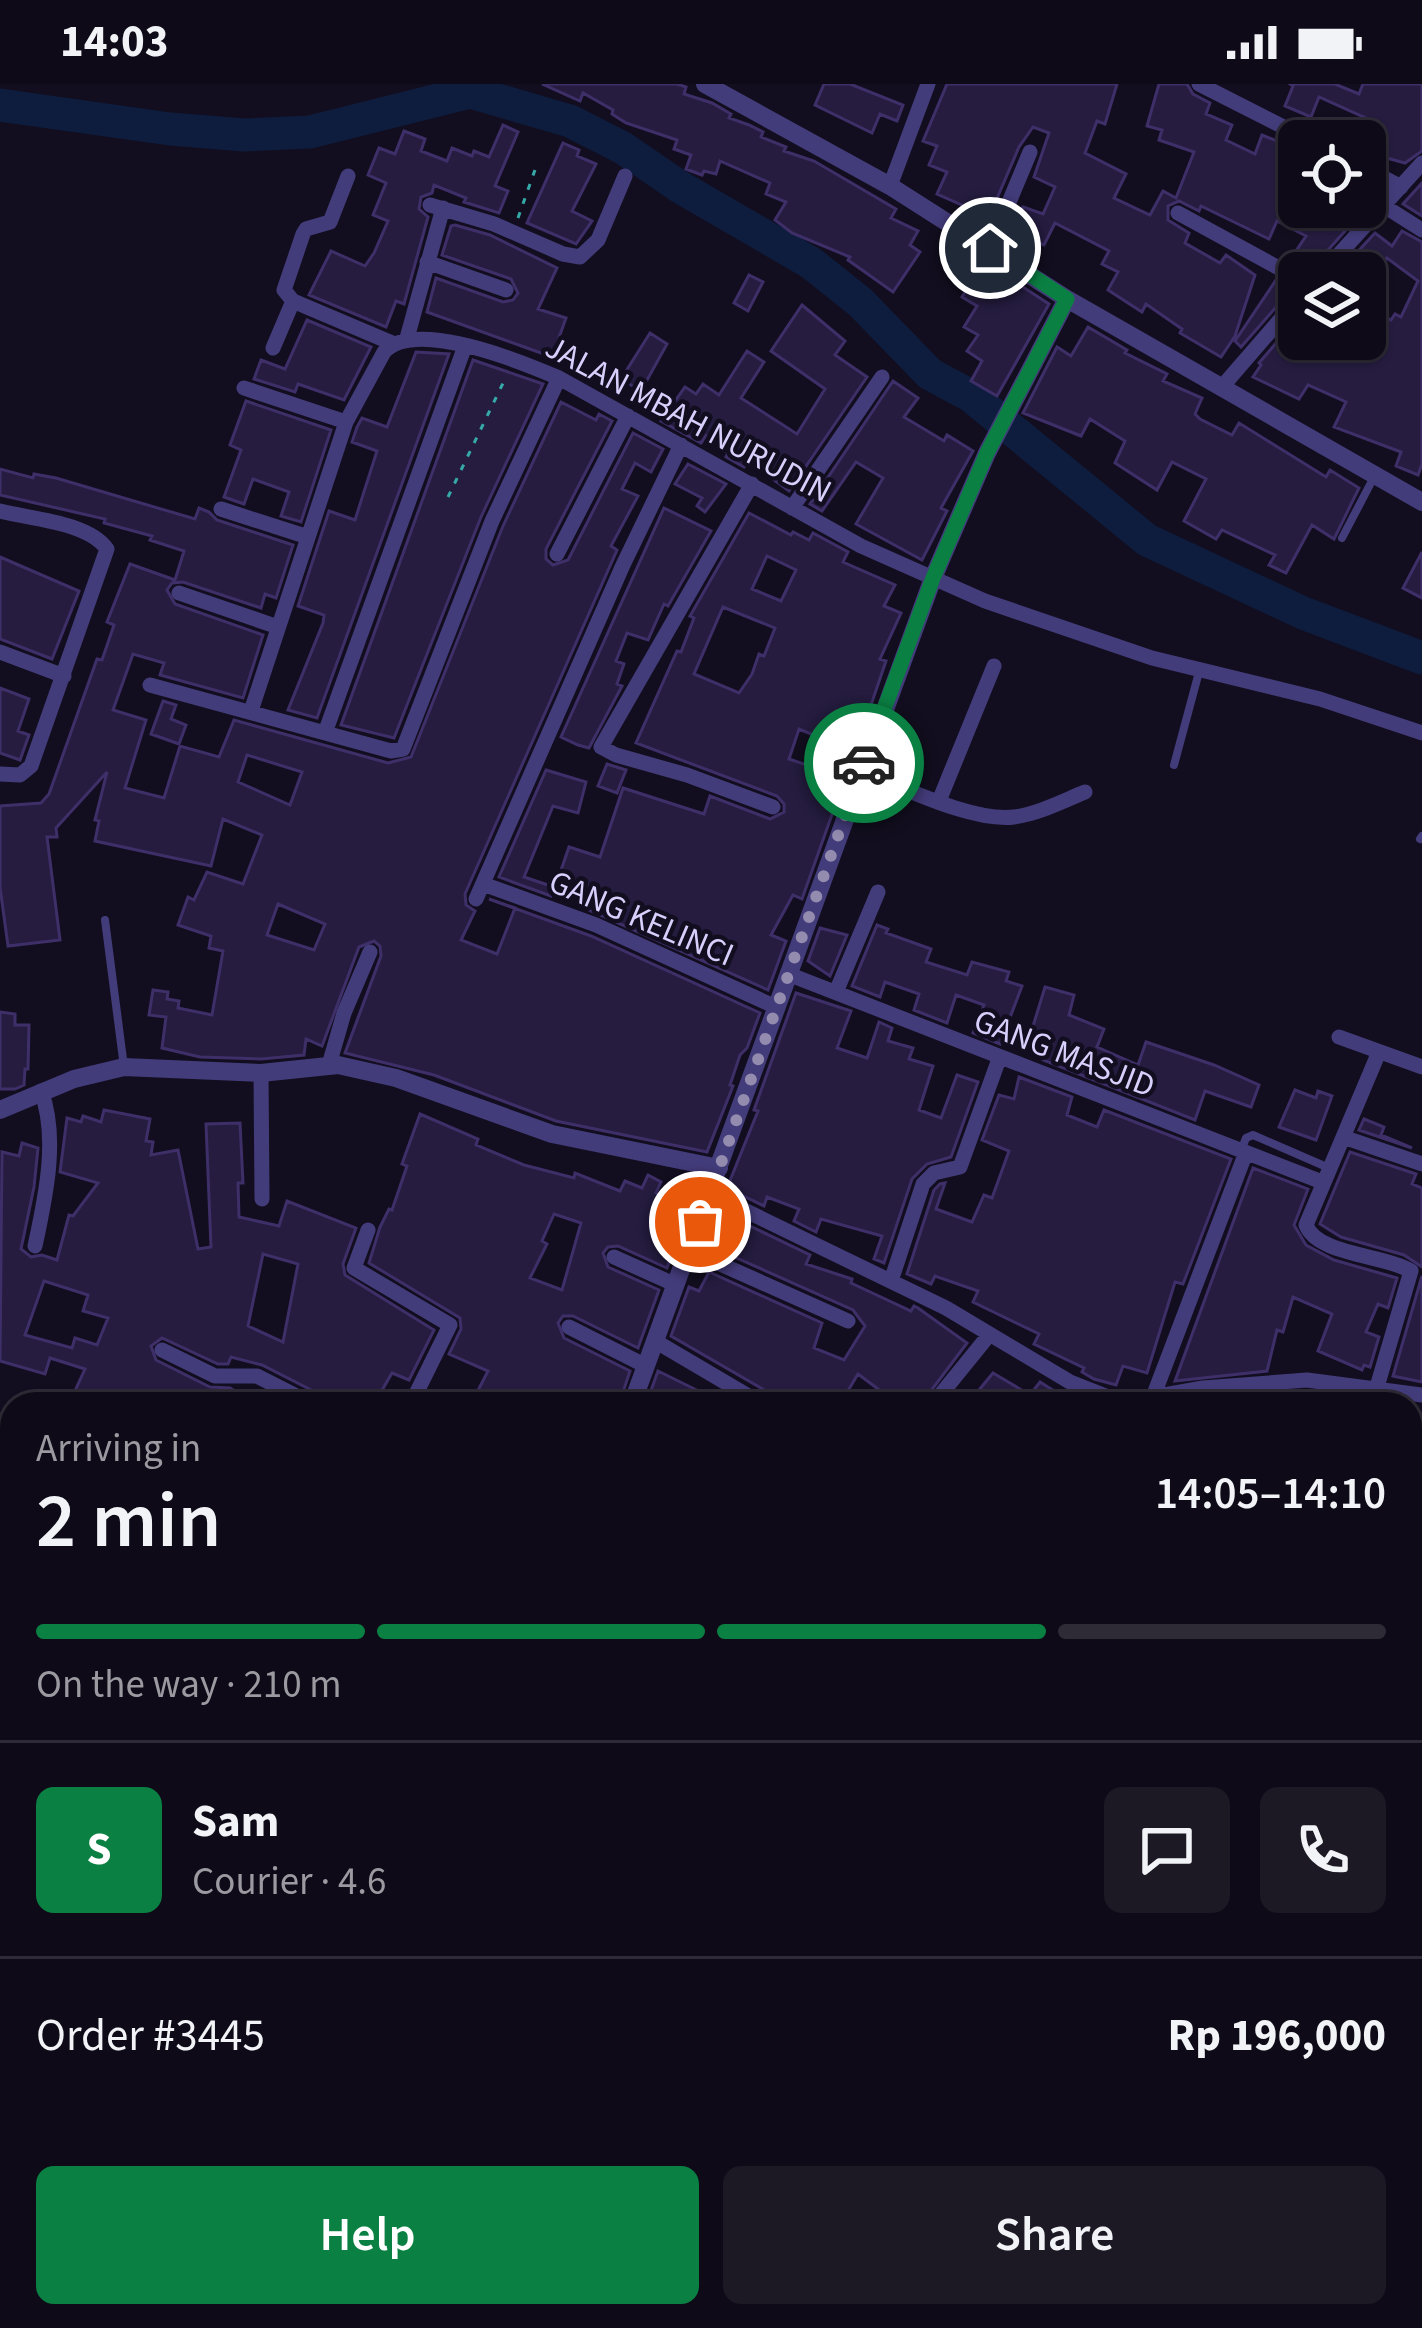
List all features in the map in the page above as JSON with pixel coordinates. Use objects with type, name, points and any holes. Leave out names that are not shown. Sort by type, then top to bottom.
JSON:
[{"type":"street","points":[[705,84],[890,187],[1067,299],[1422,502]]},
{"type":"street","points":[[890,187],[928,84]]},
{"type":"street","points":[[1198,84],[1278,124]]},
{"type":"street","points":[[990,248],[1030,152]]},
{"type":"street","points":[[1386,204],[1422,163]]},
{"type":"street","points":[[273,348],[293,301],[283,284],[297,249],[306,229],[330,223],[348,176]]},
{"type":"street","points":[[250,711],[346,422],[379,359],[400,341],[427,262],[437,206],[573,258],[585,255],[598,239],[626,176]]},
{"type":"street","points":[[1386,179],[1402,187]]},
{"type":"street","points":[[1386,207],[1422,230]]},
{"type":"street","points":[[1178,213],[1278,268]]},
{"type":"street","points":[[1341,252],[1364,228]]},
{"type":"street","points":[[427,262],[506,290]]},
{"type":"street","points":[[636,1392],[933,578],[987,453],[1067,299]]},
{"type":"street","name":"JALAN MBAH NURUDIN","points":[[293,301],[400,341],[465,346],[513,358],[559,378],[861,546],[985,601],[1199,670],[1320,700],[1422,733]]},
{"type":"street","points":[[1221,388],[1278,322]]},
{"type":"street","points":[[326,730],[465,346]]},
{"type":"street","points":[[792,508],[882,377]]},
{"type":"street","points":[[150,685],[391,751],[405,747],[492,521],[559,378]]},
{"type":"street","points":[[244,388],[346,422]]},
{"type":"street","points":[[557,554],[628,416]]},
{"type":"street","name":"GANG KELINCI","points":[[682,445],[623,566],[479,892],[596,925],[776,1007]]},
{"type":"street","points":[[752,484],[601,748],[773,807]]},
{"type":"street","points":[[221,508],[308,537]]},
{"type":"street","points":[[0,511],[85,532],[106,545],[31,766],[20,775],[1,774]]},
{"type":"street","points":[[179,593],[278,627]]},
{"type":"street","points":[[0,652],[64,676]]},
{"type":"street","points":[[939,801],[994,666]]},
{"type":"street","points":[[860,771],[990,816],[1012,817],[1085,792]]},
{"type":"street","points":[[836,992],[878,892]]},
{"type":"street","points":[[329,1065],[344,1013],[370,952]]},
{"type":"street","name":"GANG MASJID","points":[[788,974],[1243,1154],[1326,1175]]},
{"type":"street","points":[[1339,1037],[1422,1067]]},
{"type":"street","points":[[1375,1392],[1412,1275],[1407,1268],[1312,1237],[1306,1226],[1378,1052]]},
{"type":"street","points":[[891,1281],[922,1184],[934,1173],[960,1167],[999,1059]]},
{"type":"street","points":[[0,1110],[44,1100],[124,1067],[261,1072],[329,1065],[382,1074],[551,1134],[719,1168]]},
{"type":"street","points":[[261,1072],[262,1198]]},
{"type":"street","points":[[35,1246],[46,1189],[44,1100]]},
{"type":"street","points":[[1343,1137],[1422,1164]]},
{"type":"street","points":[[1148,1392],[1243,1154]]},
{"type":"street","points":[[712,1194],[891,1281],[1091,1392]]},
{"type":"street","points":[[368,1230],[354,1268],[450,1324],[417,1392]]},
{"type":"street","points":[[689,1250],[848,1321]]},
{"type":"street","points":[[614,1257],[676,1285]]},
{"type":"street","points":[[569,1327],[646,1366]]},
{"type":"street","points":[[943,1392],[989,1334]]},
{"type":"street","points":[[655,1341],[742,1392]]},
{"type":"street","points":[[162,1350],[215,1376],[257,1376],[288,1392]]},
{"type":"street","points":[[1221,1392],[1307,1380],[1361,1392]]},
{"type":"lane","points":[[1342,538],[1375,476]]},
{"type":"lane","points":[[1174,765],[1199,670]]},
{"type":"lane","points":[[105,920],[124,1067]]},
{"type":"path","points":[[514,232],[536,167]]},
{"type":"path","points":[[448,496],[513,358]]},
{"type":"building","points":[[542,84],[686,87],[684,94],[712,103],[731,114],[729,118],[786,147],[784,151],[814,161],[896,209],[891,218],[918,231],[910,245],[920,252],[893,292],[850,257],[792,233],[775,220],[786,202],[766,194],[770,183],[720,161],[716,174],[686,169],[691,155],[674,149],[677,140],[626,123],[583,93],[580,101]]},
{"type":"building","points":[[824,84],[850,84],[903,105],[897,121],[880,114],[872,133],[815,105]]},
{"type":"building","points":[[947,84],[1117,84],[1105,124],[1097,121],[1085,153],[1126,174],[1114,198],[1150,215],[1163,191],[1176,198],[1194,152],[1159,140],[1162,130],[1147,126],[1159,84],[1187,84],[1193,94],[1210,103],[1206,114],[1232,125],[1226,140],[1255,154],[1262,135],[1278,141],[1278,222],[1269,239],[1201,206],[1199,211],[1179,201],[1168,206],[1168,220],[1189,233],[1185,243],[1220,263],[1226,255],[1255,275],[1235,336],[1221,357],[1180,333],[1182,329],[1146,304],[1142,312],[1108,290],[1118,272],[1102,264],[1109,251],[1055,223],[1044,245],[1013,234],[1023,207],[1043,214],[1055,187],[1034,177],[1049,133],[1033,127],[1019,147],[989,217],[937,194],[947,172],[929,165],[937,146],[923,141]]},
{"type":"building","points":[[1290,84],[1335,84],[1359,94],[1363,84],[1422,84],[1422,151],[1405,163],[1386,158],[1386,120],[1370,120],[1319,97],[1311,117],[1285,106]]},
{"type":"building","points":[[503,125],[518,132],[495,186],[508,191],[499,213],[464,202],[466,198],[434,185],[432,193],[421,197],[419,209],[428,217],[404,304],[396,301],[386,327],[309,295],[331,251],[365,266],[374,253],[388,221],[373,215],[386,183],[368,175],[379,148],[395,154],[404,131],[425,139],[421,151],[447,161],[452,148],[489,157]]},
{"type":"building","points":[[563,143],[596,164],[572,211],[592,221],[576,244],[527,223]]},
{"type":"building","points":[[1422,183],[1422,216],[1403,204]]},
{"type":"building","points":[[455,225],[490,235],[557,268],[538,309],[566,318],[552,357],[427,312],[436,278],[503,302],[518,293],[511,279],[442,255]]},
{"type":"building","points":[[1291,228],[1348,228],[1326,252],[1295,252],[1306,236]]},
{"type":"building","points":[[1402,231],[1422,242],[1422,464],[1418,475],[1396,466],[1401,452],[1334,427],[1346,402],[1308,385],[1299,399],[1253,377],[1278,341],[1278,360],[1386,360],[1386,317],[1401,317],[1418,281],[1386,259],[1386,252],[1357,252],[1375,233],[1392,246]]},
{"type":"building","points":[[986,263],[1049,304],[997,396],[971,381],[982,361],[967,351],[978,335],[964,327],[977,306],[962,297]]},
{"type":"building","points":[[749,275],[763,282],[748,311],[734,303]]},
{"type":"building","points":[[1278,281],[1278,305],[1241,347],[1235,341]]},
{"type":"building","points":[[802,305],[845,341],[835,355],[867,377],[789,491],[748,461],[744,467],[726,457],[728,453],[706,436],[701,443],[661,421],[685,387],[696,394],[703,384],[719,395],[747,351],[764,362],[741,398],[797,434],[825,389],[771,351]]},
{"type":"building","points":[[307,320],[371,347],[344,400],[298,384],[295,392],[254,379],[261,360],[285,369]]},
{"type":"building","points":[[1088,327],[1167,374],[1163,381],[1202,398],[1195,414],[1200,419],[1232,435],[1239,423],[1326,477],[1330,470],[1359,488],[1334,539],[1312,525],[1286,573],[1269,565],[1275,555],[1222,530],[1216,539],[1184,521],[1206,479],[1172,462],[1157,490],[1115,463],[1125,441],[1090,419],[1081,436],[1023,413],[1057,347],[1071,356]]},
{"type":"building","points":[[650,333],[667,344],[641,391],[621,379]]},
{"type":"building","points":[[416,352],[449,354],[317,718],[288,710],[323,623],[324,615],[298,606],[329,511],[355,520],[377,451],[352,442],[357,427],[362,418],[387,427]]},
{"type":"building","points":[[473,360],[543,384],[481,517],[394,738],[341,725]]},
{"type":"building","points":[[893,381],[918,398],[904,417],[944,441],[947,435],[973,451],[941,508],[947,511],[922,560],[856,524],[883,478],[856,462],[822,511],[810,504]]},
{"type":"building","points":[[246,401],[331,430],[301,522],[281,516],[289,492],[253,479],[244,504],[224,497],[241,450],[230,445]]},
{"type":"building","points":[[561,402],[596,420],[599,414],[612,421],[546,549],[546,559],[553,565],[568,560],[633,433],[663,449],[651,472],[635,463],[622,489],[638,496],[611,546],[617,550],[465,894],[466,905],[475,911],[461,940],[497,954],[515,908],[591,936],[760,1013],[740,1055],[707,1152],[556,1121],[434,1075],[345,1053],[381,956],[374,941],[359,947],[322,1046],[306,1039],[304,1055],[261,1059],[200,1057],[162,1048],[166,1017],[149,1015],[153,990],[168,992],[167,999],[179,1001],[178,1008],[212,1015],[223,951],[209,948],[211,936],[178,925],[188,897],[194,900],[207,872],[243,884],[262,835],[223,819],[211,866],[95,841],[107,772],[56,828],[57,837],[47,837],[60,940],[8,946],[0,887],[0,806],[41,803],[49,794],[97,659],[102,660],[114,625],[107,622],[130,564],[175,580],[184,551],[104,523],[105,519],[0,495],[0,469],[33,478],[34,474],[56,478],[195,519],[199,508],[217,520],[293,545],[276,598],[265,594],[261,608],[183,582],[172,583],[167,590],[175,604],[263,635],[243,698],[160,675],[164,663],[133,654],[113,710],[146,720],[125,788],[164,798],[180,746],[219,757],[234,720],[388,763],[411,757],[503,526]],"holes":[[[247,755],[302,772],[290,805],[238,782]],[[278,904],[325,924],[314,950],[267,935]]]},
{"type":"building","points":[[688,464],[726,484],[705,512],[697,506],[702,498],[675,484]]},
{"type":"building","points":[[664,508],[711,531],[668,606],[664,604],[648,640],[627,633],[616,661],[624,664],[617,684],[622,686],[589,748],[578,745],[561,737]]},
{"type":"building","points":[[749,513],[791,535],[809,540],[813,533],[848,552],[843,562],[895,585],[884,606],[901,613],[880,659],[886,661],[855,752],[799,729],[789,759],[845,778],[802,899],[793,895],[771,935],[786,941],[768,990],[580,906],[589,886],[559,876],[569,847],[600,857],[623,788],[704,814],[710,796],[770,819],[784,812],[777,796],[636,743],[677,651],[681,652],[694,618],[690,616]],"holes":[[[767,556],[796,570],[781,601],[752,589]],[[723,607],[775,628],[764,656],[759,654],[739,693],[694,674]]]},
{"type":"building","points":[[1422,552],[1422,598],[1403,588]]},
{"type":"building","points":[[0,557],[79,591],[52,659],[0,639]]},
{"type":"building","points":[[0,688],[29,699],[18,731],[29,735],[20,760],[0,753]]},
{"type":"building","points":[[163,701],[176,705],[171,719],[186,725],[179,744],[151,734]]},
{"type":"building","points":[[607,764],[626,770],[617,793],[598,786]]},
{"type":"building","points":[[546,770],[586,782],[578,813],[553,806],[524,877],[554,887],[551,896],[499,877]]},
{"type":"building","points":[[877,925],[888,929],[886,933],[931,949],[926,962],[967,975],[972,962],[1009,972],[1006,981],[1022,986],[1000,1044],[973,1033],[984,1005],[956,995],[947,1023],[914,1010],[919,994],[885,982],[880,997],[852,986]]},
{"type":"building","points":[[820,928],[847,935],[830,976],[808,961]]},
{"type":"building","points":[[1045,987],[1074,995],[1069,1015],[1104,1029],[1097,1047],[1138,1065],[1146,1042],[1214,1065],[1259,1085],[1251,1107],[1205,1091],[1195,1120],[1043,1060],[1049,1042],[1030,1036]]},
{"type":"building","points":[[796,993],[851,1011],[837,1048],[867,1058],[879,1022],[892,1028],[888,1041],[913,1048],[909,1059],[933,1066],[919,1110],[941,1118],[957,1075],[978,1082],[951,1157],[927,1164],[912,1179],[884,1263],[874,1259],[882,1236],[821,1219],[816,1232],[794,1221],[799,1209],[767,1197],[764,1206],[727,1188]]},
{"type":"building","points":[[0,1012],[15,1014],[15,1025],[29,1025],[28,1069],[24,1085],[15,1089],[0,1089]]},
{"type":"building","points":[[1019,1077],[1072,1097],[1067,1115],[1097,1127],[1104,1110],[1231,1159],[1183,1284],[1175,1282],[1147,1373],[1123,1366],[1116,1385],[1094,1379],[1082,1372],[1084,1368],[1034,1344],[1039,1334],[973,1302],[978,1291],[935,1276],[931,1284],[907,1274],[940,1184],[945,1183],[936,1209],[972,1222],[984,1195],[992,1198],[1009,1151],[982,1140],[999,1095],[1014,1099]]},
{"type":"building","points":[[1295,1090],[1316,1098],[1318,1091],[1332,1096],[1316,1140],[1279,1127]]},
{"type":"building","points":[[104,1110],[150,1119],[146,1141],[153,1142],[151,1155],[178,1150],[198,1249],[211,1247],[206,1124],[240,1123],[243,1183],[238,1183],[239,1217],[279,1226],[287,1201],[356,1228],[343,1264],[345,1275],[434,1330],[409,1380],[392,1373],[381,1392],[315,1392],[262,1365],[231,1357],[228,1364],[218,1364],[162,1338],[151,1346],[156,1360],[210,1387],[236,1392],[74,1392],[85,1369],[50,1358],[45,1374],[0,1361],[2,1152],[19,1156],[22,1143],[38,1148],[21,1249],[31,1257],[57,1260],[69,1215],[73,1216],[98,1183],[60,1172],[67,1118],[81,1122],[83,1116],[101,1122]],"holes":[[[263,1254],[298,1264],[283,1342],[248,1326]],[[44,1281],[88,1295],[83,1311],[108,1318],[97,1345],[75,1338],[72,1348],[25,1335]]]},
{"type":"building","points":[[420,1114],[524,1165],[574,1178],[575,1173],[620,1191],[625,1181],[642,1188],[648,1175],[661,1182],[656,1193],[690,1205],[667,1268],[618,1246],[603,1253],[608,1267],[659,1290],[638,1348],[573,1316],[563,1316],[558,1323],[564,1338],[630,1371],[623,1392],[477,1392],[488,1371],[449,1354],[461,1329],[460,1318],[369,1263],[407,1166],[402,1164]],"holes":[[[554,1214],[581,1223],[562,1290],[530,1278],[547,1244],[542,1241]]]},
{"type":"building","points":[[1364,1119],[1384,1127],[1381,1135],[1412,1148],[1359,1130]]},
{"type":"building","points":[[1350,1152],[1416,1174],[1412,1184],[1422,1188],[1422,1267],[1404,1255],[1341,1237],[1320,1224]]},
{"type":"building","points":[[1253,1168],[1308,1189],[1294,1225],[1306,1245],[1334,1260],[1397,1278],[1388,1308],[1378,1304],[1366,1332],[1379,1337],[1370,1367],[1364,1365],[1362,1370],[1318,1351],[1332,1314],[1293,1297],[1283,1332],[1277,1330],[1267,1371],[1175,1381]]},
{"type":"building","points":[[717,1210],[810,1255],[806,1264],[852,1279],[851,1283],[911,1311],[914,1306],[967,1343],[930,1392],[882,1392],[858,1374],[847,1392],[768,1392],[671,1336],[689,1287],[699,1291],[709,1272],[822,1323],[814,1348],[844,1360],[865,1326],[853,1310],[721,1251],[733,1230],[713,1220]]},
{"type":"building","points":[[1422,1276],[1422,1382],[1393,1376]]},
{"type":"building","points":[[658,1371],[701,1392],[650,1392]]},
{"type":"building","points":[[993,1373],[1025,1392],[977,1392]]},
{"type":"building","points":[[1040,1382],[1056,1392],[1032,1392]]},
{"type":"waterway","points":[[0,105],[245,135],[310,132],[470,92],[570,121],[623,148],[811,263],[860,302],[930,374],[971,396],[1147,540],[1303,613],[1422,658]]},
{"type":"way so far","points":[[700,1222],[864,763]]},
{"type":"route","points":[[864,763],[933,578],[987,453],[1067,299],[990,248]]}]
